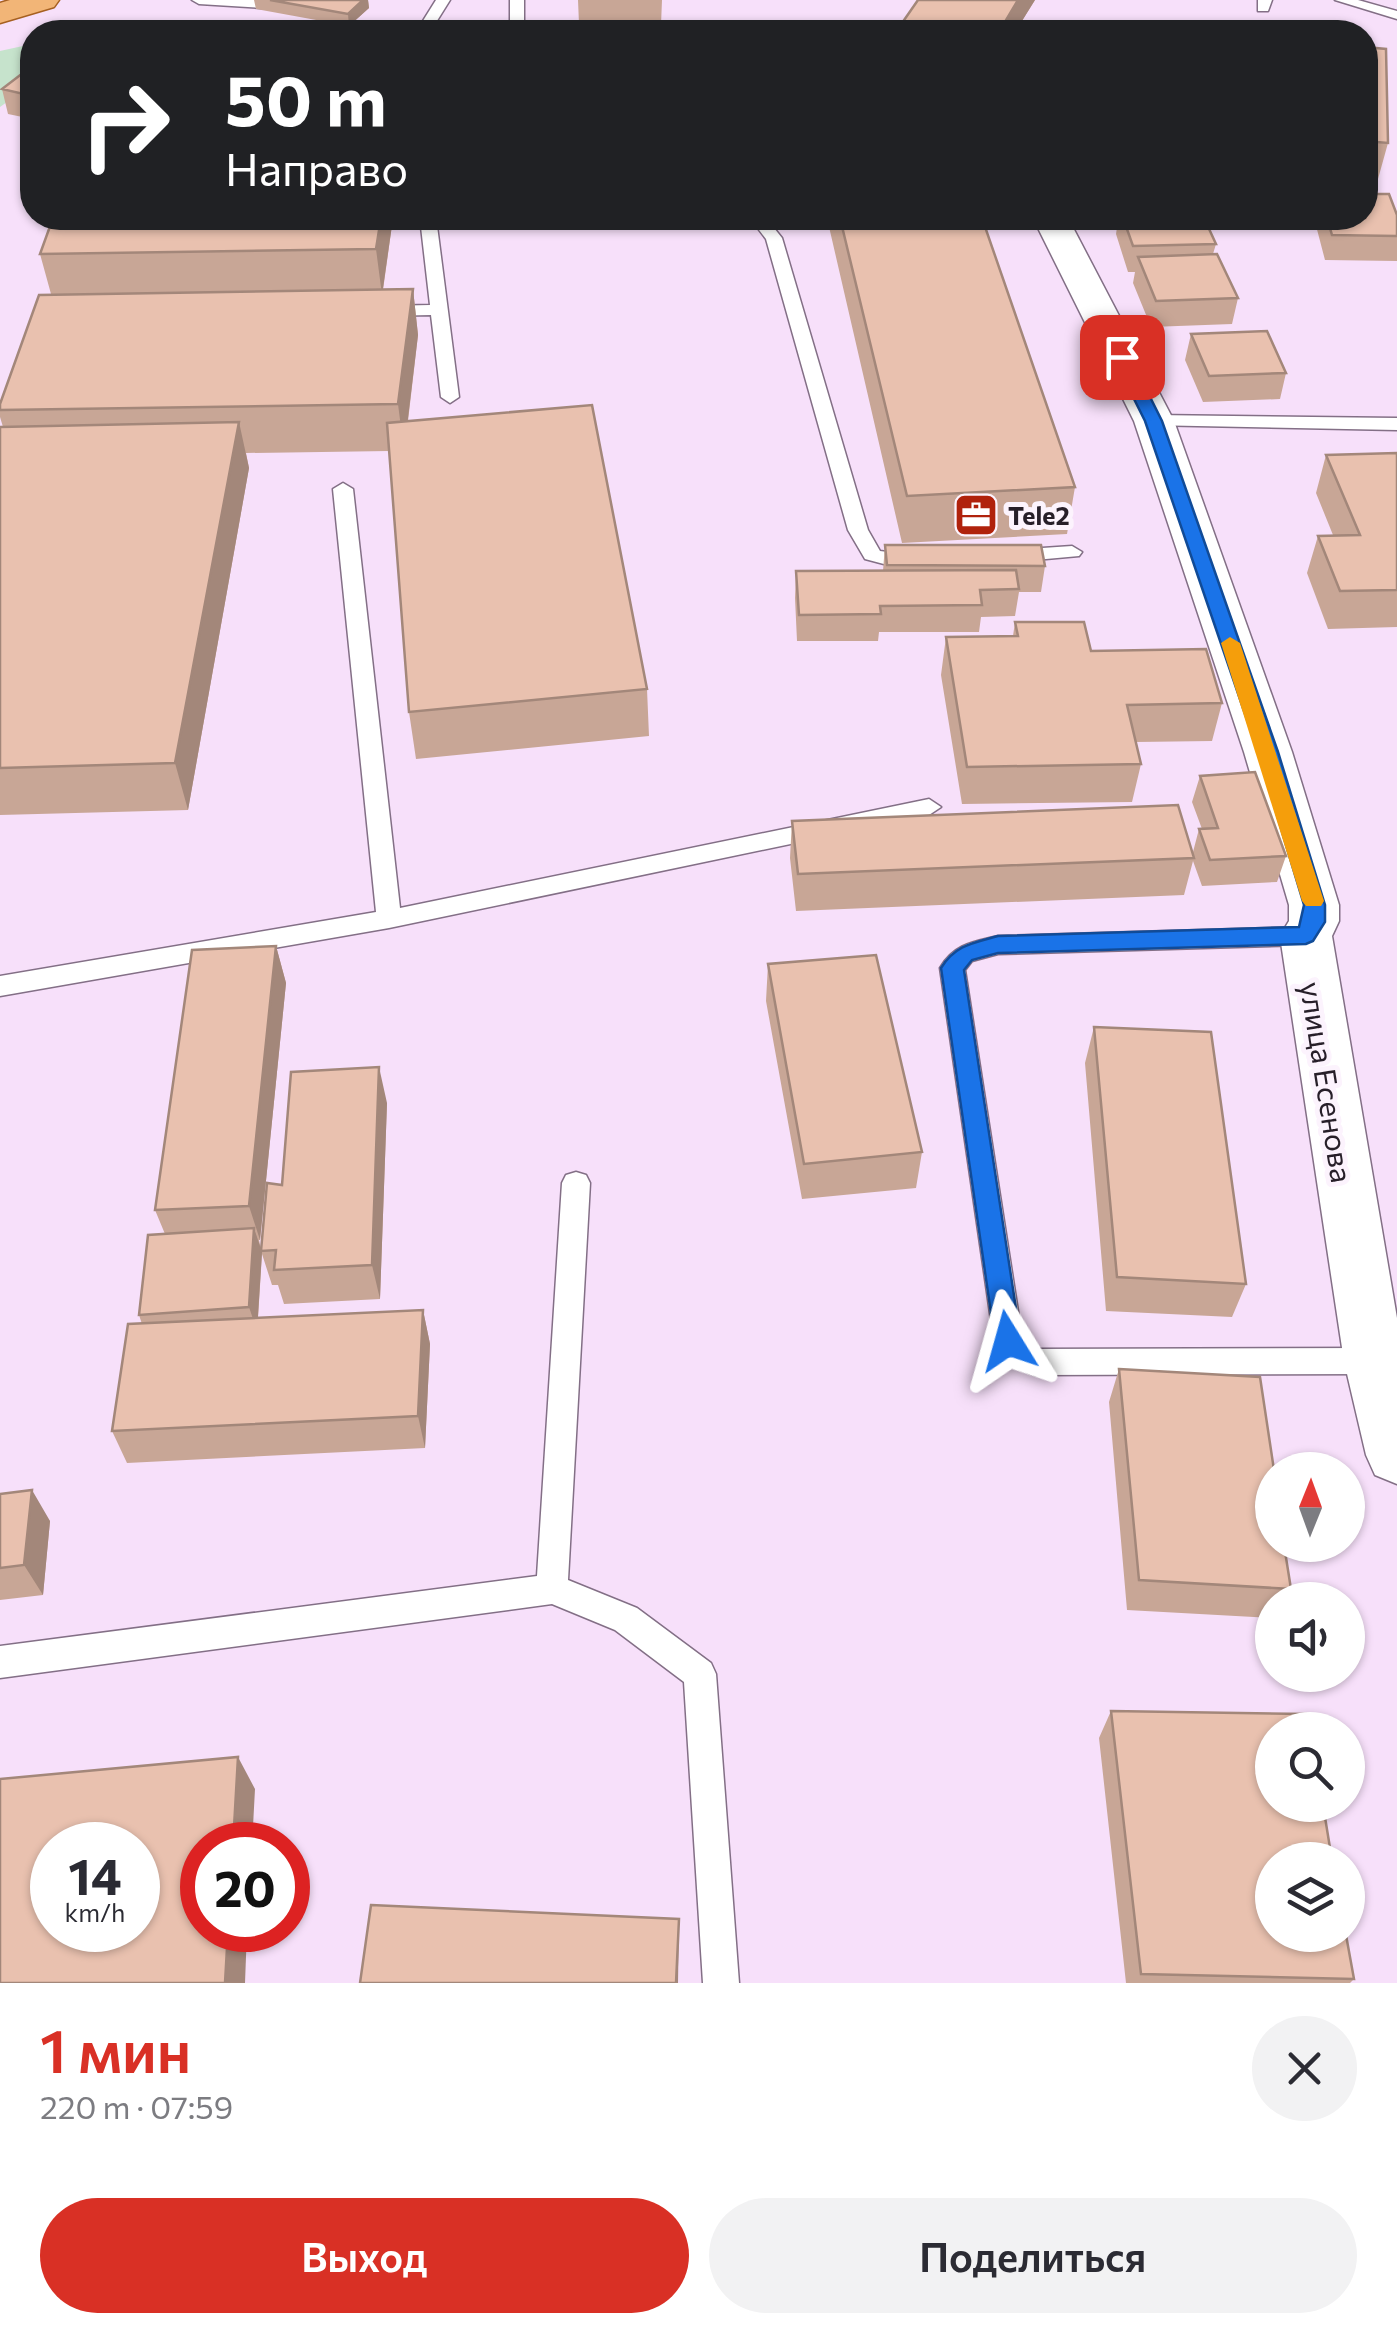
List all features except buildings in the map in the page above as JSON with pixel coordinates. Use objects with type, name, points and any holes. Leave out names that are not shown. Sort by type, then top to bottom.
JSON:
[{"type":"main road","points":[[0,13],[43,0]]},
{"type":"street","name":"улица Есенова","points":[[1058,230],[1154,421],[1268,752],[1314,905],[1314,922],[1306,936],[1374,1361],[1397,1454]]},
{"type":"lane","points":[[199,0],[262,4]]},
{"type":"lane","points":[[1342,0],[1397,15]]},
{"type":"lane","points":[[429,230],[450,397]]},
{"type":"lane","points":[[768,230],[774,238],[858,530],[872,555],[900,562],[938,560]]},
{"type":"lane","points":[[363,312],[439,310]]},
{"type":"lane","points":[[1154,421],[1397,424]]},
{"type":"lane","points":[[343,490],[389,919]]},
{"type":"lane","points":[[995,556],[1072,552]]},
{"type":"lane","points":[[0,986],[389,919],[929,807]]},
{"type":"lane","points":[[1306,936],[998,944],[964,954],[952,968],[1008,1341],[1018,1356],[1035,1362],[1374,1361]]},
{"type":"lane","points":[[552,1588],[576,1183]]},
{"type":"lane","points":[[0,1662],[552,1588],[626,1618],[700,1674],[721,1983]]},
{"type":"green space","points":[[20,47],[20,93],[0,107],[0,51]]},
{"type":"slow traffic","points":[[1230,643],[1313,901]]},
{"type":"place","name":"Tele2","points":[[976,515]]},
{"type":"route","points":[[1008,1341],[952,968],[964,954],[998,944],[1306,936],[1314,922],[1314,905],[1268,752],[1154,421],[1122,357]]}]
